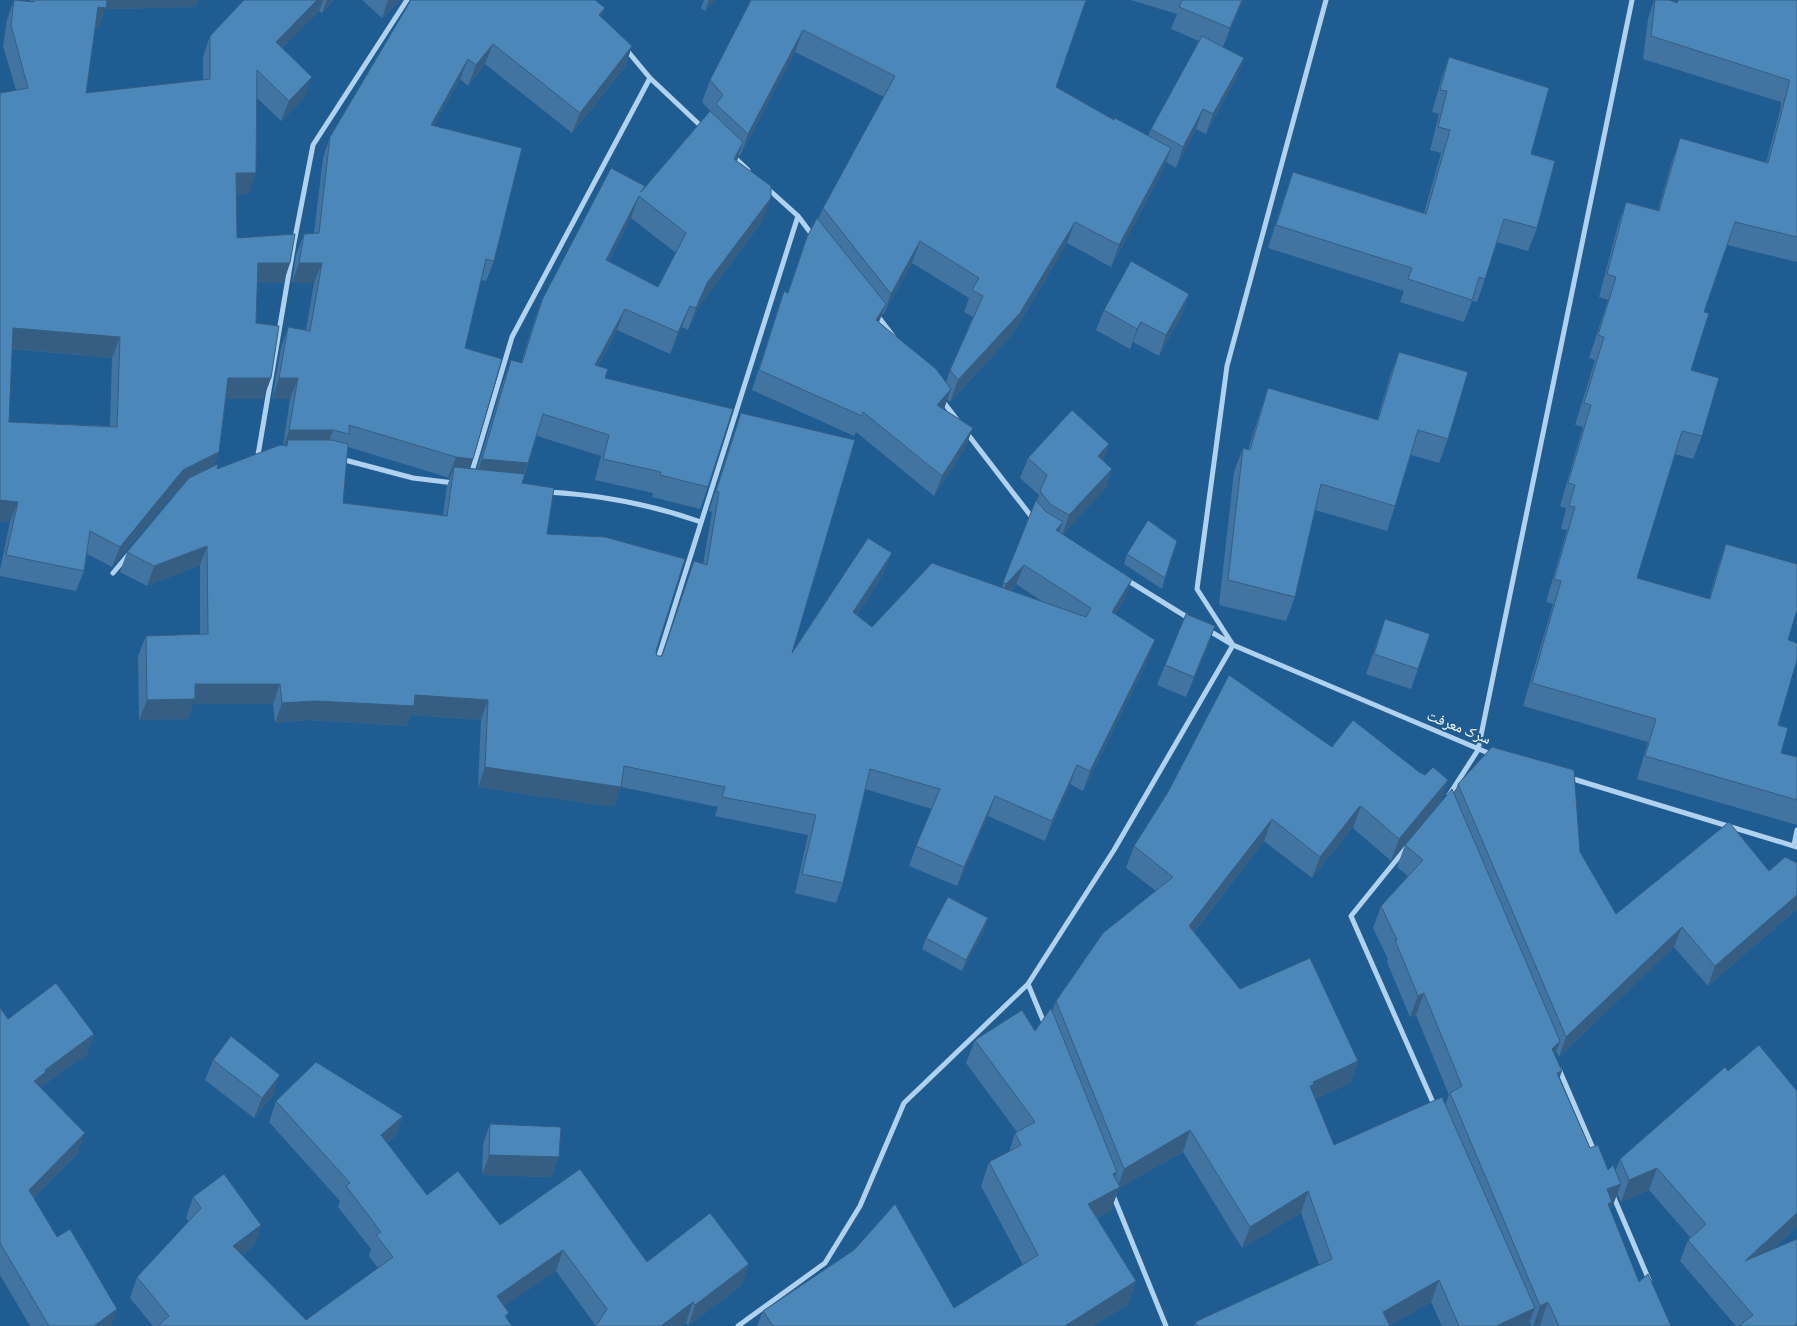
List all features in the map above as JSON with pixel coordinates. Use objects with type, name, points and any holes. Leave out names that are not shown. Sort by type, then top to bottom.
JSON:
[{"type":"street","points":[[258,455],[313,145],[407,0]]},
{"type":"street","points":[[738,1326],[825,1263],[860,1206],[904,1103],[1028,984],[1114,850],[1233,645],[1197,589],[1227,366],[1326,0]]},
{"type":"street","points":[[1445,802],[1478,750],[1632,0]]},
{"type":"street","points":[[622,44],[650,78],[706,131]]},
{"type":"street","points":[[468,484],[512,337],[650,78]]},
{"type":"street","points":[[727,151],[756,177]]},
{"type":"street","points":[[763,184],[798,216],[816,240]]},
{"type":"street","points":[[654,672],[798,216]]},
{"type":"street","points":[[872,310],[897,341]]},
{"type":"street","points":[[938,395],[1040,527]]},
{"type":"street","points":[[249,459],[258,455],[267,455]]},
{"type":"street","points":[[334,457],[412,478],[459,483]]},
{"type":"street","points":[[540,491],[597,495],[662,508],[701,522]]},
{"type":"street","points":[[113,573],[131,552]]},
{"type":"street","name":"سرک معرفت","points":[[1124,578],[1233,645],[1496,756]]},
{"type":"street","points":[[1562,775],[1796,846],[1797,830]]},
{"type":"street","points":[[1413,840],[1351,916],[1439,1116]]},
{"type":"street","points":[[1028,984],[1047,1030]]},
{"type":"street","points":[[1555,1059],[1598,1160]]},
{"type":"street","points":[[1110,1187],[1166,1326]]},
{"type":"street","points":[[1610,1188],[1653,1289]]},
{"type":"building","points":[[14,0],[34,2],[34,0],[107,0],[106,8],[98,7],[86,93],[210,79],[210,36],[244,0],[317,0],[276,42],[312,77],[289,101],[257,70],[256,173],[236,173],[237,238],[295,234],[290,263],[258,263],[256,323],[279,326],[271,378],[228,378],[219,452],[183,470],[120,547],[90,531],[84,571],[6,555],[18,502],[0,500],[0,93],[28,88],[11,25]],"holes":[[[13,328],[120,337],[117,427],[9,422]]]},
{"type":"building","points":[[411,0],[595,0],[605,8],[599,15],[632,46],[580,113],[493,44],[476,65],[468,59],[431,125],[522,148],[494,261],[486,259],[465,348],[502,359],[473,459],[456,457],[349,425],[349,434],[333,430],[289,430],[298,378],[279,378],[288,327],[310,331],[322,263],[299,263],[304,234],[319,233],[330,137]]},
{"type":"building","points":[[751,0],[1086,0],[1056,87],[1114,120],[1115,118],[1171,148],[1119,245],[1075,222],[1020,313],[958,380],[950,370],[983,296],[972,290],[979,278],[920,241],[891,294],[823,208],[895,76],[803,30],[748,134],[716,104],[723,95],[710,80]]},
{"type":"building","points":[[1182,0],[1242,0],[1230,28],[1179,7]]},
{"type":"building","points":[[1655,0],[1669,0],[1677,3],[1678,0],[1797,0],[1797,237],[1735,222],[1704,312],[1709,313],[1691,370],[1719,378],[1702,436],[1682,431],[1637,578],[1710,599],[1726,544],[1797,564],[1797,610],[1788,640],[1797,643],[1797,660],[1778,725],[1788,728],[1781,753],[1797,757],[1797,800],[1645,756],[1656,719],[1532,683],[1561,581],[1554,579],[1575,507],[1569,506],[1575,485],[1568,483],[1591,405],[1584,403],[1604,337],[1598,335],[1616,277],[1607,274],[1626,202],[1659,211],[1680,138],[1768,163],[1789,84],[1789,80],[1651,36]]},
{"type":"building","points":[[1202,36],[1244,58],[1213,114],[1203,109],[1183,147],[1151,129]]},
{"type":"building","points":[[1449,57],[1549,88],[1531,154],[1555,161],[1537,228],[1504,219],[1485,279],[1479,277],[1472,300],[1408,279],[1412,268],[1276,225],[1293,172],[1426,214],[1450,130],[1438,127],[1447,91],[1440,90]]},
{"type":"building","points":[[710,111],[743,142],[734,159],[771,186],[771,198],[707,283],[696,308],[690,306],[678,332],[625,309],[595,365],[608,369],[605,378],[733,409],[708,487],[660,475],[661,472],[603,459],[609,435],[543,414],[528,463],[482,459],[511,360],[522,363],[542,300],[611,168],[645,186],[641,192]],"holes":[[[639,196],[686,233],[658,287],[606,260]]]},
{"type":"building","points":[[817,218],[886,304],[876,320],[936,369],[951,389],[937,405],[973,428],[942,476],[863,412],[862,416],[759,370],[784,291],[788,293],[807,237]]},
{"type":"building","points":[[1131,261],[1189,294],[1166,335],[1141,322],[1137,329],[1104,310]]},
{"type":"building","points":[[1399,352],[1468,372],[1448,439],[1418,430],[1395,506],[1321,484],[1295,597],[1228,580],[1243,448],[1250,450],[1268,388],[1378,420]]},
{"type":"building","points":[[1072,410],[1109,444],[1098,456],[1112,469],[1069,515],[1050,504],[1040,491],[1047,475],[1028,458]]},
{"type":"building","points":[[741,413],[855,440],[792,653],[868,538],[892,553],[853,612],[872,627],[932,563],[1086,617],[1091,608],[1024,565],[1006,584],[1003,582],[1036,500],[1045,511],[1063,522],[1056,530],[1132,579],[1112,612],[1155,640],[1090,771],[1077,765],[1052,821],[995,796],[964,867],[916,846],[940,789],[870,769],[843,883],[802,874],[816,815],[722,797],[725,787],[624,766],[621,787],[485,767],[488,700],[415,695],[414,706],[315,701],[282,703],[280,684],[195,684],[195,699],[147,700],[146,636],[208,634],[207,546],[154,566],[127,552],[189,478],[218,464],[217,469],[280,445],[287,446],[288,440],[332,440],[348,444],[343,503],[447,516],[454,467],[525,474],[522,483],[554,488],[547,534],[605,537],[685,559],[656,651],[657,656],[662,656],[694,561],[707,565],[719,492],[716,491]]},
{"type":"building","points":[[1148,520],[1177,541],[1165,578],[1127,554]]},
{"type":"building","points":[[1186,614],[1215,626],[1194,677],[1165,665]]},
{"type":"building","points":[[1385,619],[1430,634],[1418,669],[1374,654]]},
{"type":"building","points":[[1229,675],[1332,747],[1353,720],[1419,772],[1425,775],[1433,767],[1448,780],[1399,839],[1361,806],[1320,857],[1272,819],[1189,926],[1240,989],[1310,958],[1358,1061],[1313,1082],[1314,1084],[1310,1086],[1334,1145],[1442,1097],[1535,1308],[1496,1326],[1459,1326],[1439,1280],[1383,1312],[1390,1326],[1197,1326],[1195,1322],[1332,1259],[1308,1191],[1250,1227],[1190,1130],[1124,1169],[1056,1001],[1103,933],[1173,877],[1134,846],[1168,792]]},
{"type":"building","points":[[1492,747],[1574,770],[1580,852],[1616,914],[1729,822],[1769,871],[1785,857],[1797,863],[1797,895],[1715,966],[1682,927],[1566,1037],[1458,784]]},
{"type":"building","points":[[1452,789],[1560,1041],[1552,1049],[1562,1071],[1557,1073],[1590,1148],[1598,1145],[1608,1170],[1613,1165],[1621,1184],[1607,1189],[1612,1202],[1608,1204],[1639,1282],[1648,1274],[1671,1326],[1559,1326],[1548,1302],[1540,1306],[1450,1093],[1462,1086],[1424,993],[1418,996],[1395,940],[1397,940],[1381,906],[1423,860],[1405,845]]},
{"type":"building","points":[[948,897],[988,918],[966,960],[926,938]]},
{"type":"building","points":[[56,983],[94,1034],[45,1070],[46,1072],[34,1081],[85,1133],[29,1190],[57,1237],[70,1229],[117,1309],[94,1326],[49,1326],[0,1243],[0,1008],[8,1019]]},
{"type":"building","points":[[1051,1008],[1117,1172],[1113,1174],[1120,1187],[1088,1204],[1136,1281],[1065,1326],[773,1326],[763,1311],[854,1250],[895,1204],[954,1308],[1038,1255],[989,1162],[1021,1145],[1015,1133],[1035,1122],[975,1040],[1022,1010],[1035,1031]]},
{"type":"building","points":[[231,1036],[280,1075],[262,1098],[213,1060]]},
{"type":"building","points":[[1759,1045],[1797,1091],[1797,1213],[1745,1261],[1797,1239],[1797,1323],[1794,1326],[1739,1326],[1753,1315],[1688,1240],[1706,1224],[1657,1168],[1629,1180],[1620,1159],[1725,1067],[1728,1071]]},
{"type":"building","points":[[316,1062],[403,1116],[381,1135],[427,1195],[458,1171],[500,1225],[580,1169],[647,1262],[710,1213],[749,1264],[695,1305],[693,1302],[661,1326],[596,1326],[607,1309],[563,1250],[497,1296],[509,1313],[505,1316],[512,1326],[158,1326],[169,1316],[137,1277],[201,1208],[193,1197],[224,1174],[261,1225],[233,1246],[306,1320],[393,1257],[376,1235],[381,1232],[346,1186],[350,1183],[276,1101]]},
{"type":"building","points":[[490,1124],[561,1127],[559,1157],[489,1155]]}]
